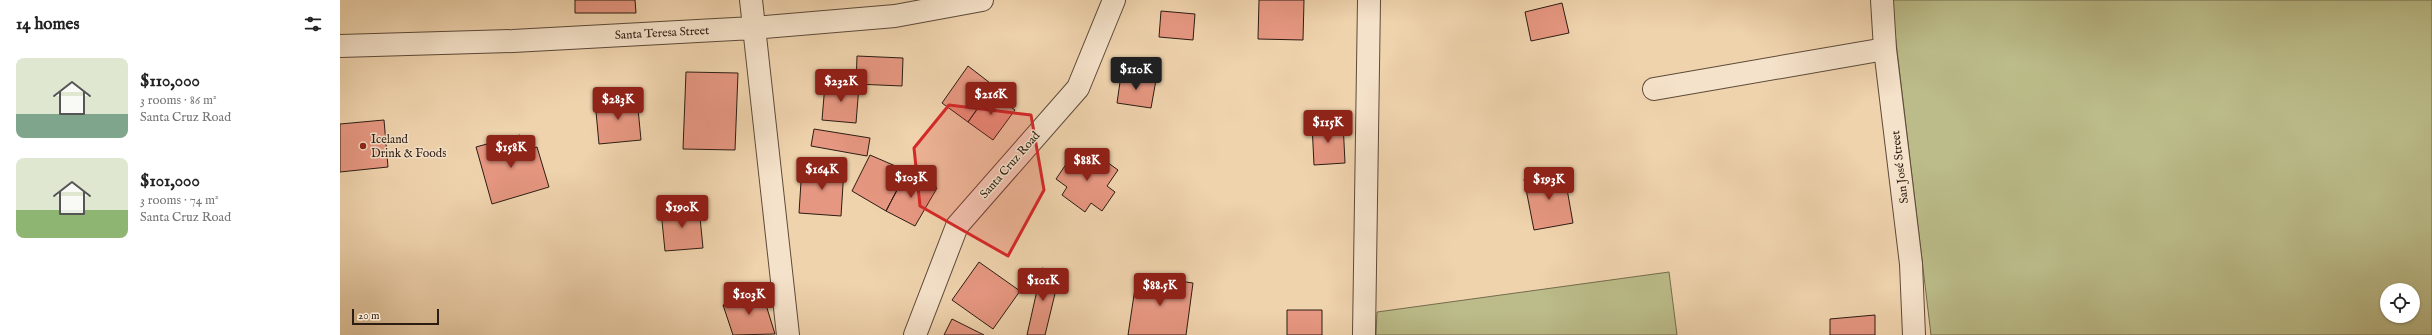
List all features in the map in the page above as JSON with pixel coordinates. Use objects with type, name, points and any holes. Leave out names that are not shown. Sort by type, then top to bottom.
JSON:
[{"type":"street","points":[[751,0],[788,335]]},
{"type":"street","name":"Santa Teresa Street","points":[[340,46],[513,41],[753,28],[895,16],[982,0]]},
{"type":"street","name":"Santa Cruz Road","points":[[915,335],[957,226],[1078,88],[1114,0]]},
{"type":"street","points":[[1364,335],[1369,0]]},
{"type":"street","name":"San José Street","points":[[1882,0],[1885,49],[1912,264],[1914,335]]},
{"type":"street","points":[[1654,89],[1885,49]]},
{"type":"highlighted area","points":[[949,105],[1031,115],[1044,190],[1008,256],[920,206],[914,148]]},
{"type":"green space","points":[[1891,0],[2432,0],[2432,335],[1931,335]]},
{"type":"green space","points":[[1669,272],[1677,335],[1376,335],[1377,312]]},
{"type":"building","points":[[575,0],[635,0],[636,13],[575,13]]},
{"type":"building","points":[[1259,0],[1304,0],[1303,40],[1258,39]]},
{"type":"building","points":[[1562,3],[1569,33],[1531,41],[1525,12]]},
{"type":"building","points":[[1161,11],[1195,14],[1193,40],[1159,37]]},
{"type":"building","points":[[857,56],[903,58],[902,86],[856,84]]},
{"type":"building","points":[[968,66],[994,86],[968,122],[942,103]]},
{"type":"building","points":[[686,72],[738,73],[735,150],[683,149]]},
{"type":"building","points":[[1121,75],[1156,80],[1151,108],[1117,103]]},
{"type":"building","points":[[825,84],[859,86],[856,123],[822,120]]},
{"type":"building","points":[[989,92],[1015,110],[993,140],[968,122]]},
{"type":"building","points":[[637,98],[641,140],[599,144],[595,101]]},
{"type":"building","name":"Iceland Drink & Foods","points":[[384,120],[388,167],[340,172],[340,124]]},
{"type":"building","points":[[1343,122],[1345,163],[1314,165],[1312,124]]},
{"type":"building","points":[[814,129],[870,138],[867,156],[811,146]]},
{"type":"building","points":[[520,135],[524,151],[537,147],[549,187],[492,204],[476,147]]},
{"type":"building","points":[[1075,151],[1094,165],[1100,157],[1118,170],[1107,186],[1115,192],[1102,211],[1091,203],[1085,212],[1062,195],[1067,187],[1056,179]]},
{"type":"building","points":[[870,155],[907,171],[886,211],[852,191]]},
{"type":"building","points":[[802,166],[844,169],[841,216],[799,213]]},
{"type":"building","points":[[907,171],[937,188],[915,226],[886,211]]},
{"type":"building","points":[[1564,172],[1573,223],[1534,230],[1524,179]]},
{"type":"building","points":[[699,207],[703,248],[665,251],[661,211]]},
{"type":"building","points":[[979,262],[1020,291],[993,329],[952,300]]},
{"type":"building","points":[[1042,268],[1060,273],[1045,335],[1027,335]]},
{"type":"building","points":[[1137,275],[1193,283],[1186,335],[1128,335]]},
{"type":"building","points":[[762,292],[775,334],[733,335],[723,305]]},
{"type":"building","points":[[1287,310],[1322,310],[1322,335],[1287,335]]},
{"type":"building","points":[[1875,315],[1875,335],[1830,335],[1830,319]]},
{"type":"building","points":[[952,319],[984,335],[944,335]]},
{"type":"place","name":"Iceland Drink & Foods","points":[[363,146]]}]
